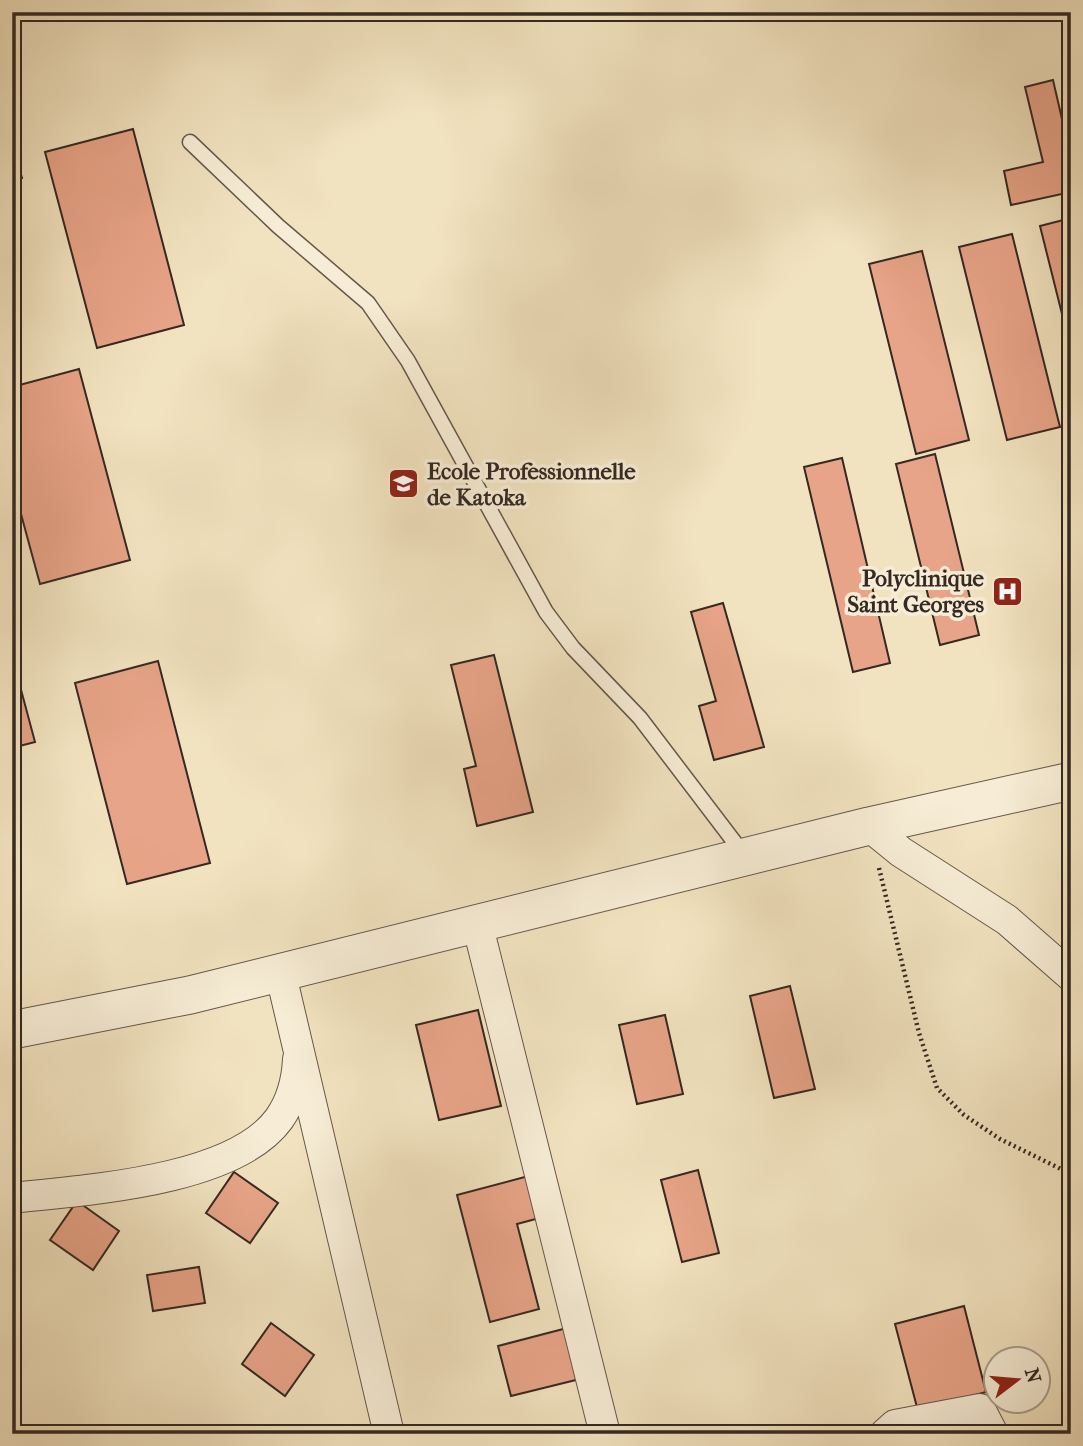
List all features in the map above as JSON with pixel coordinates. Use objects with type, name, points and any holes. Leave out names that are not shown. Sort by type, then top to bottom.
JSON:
[{"type":"street","points":[[12,1030],[190,995],[869,826],[1071,781]]},
{"type":"street","points":[[869,826],[901,852],[1007,920],[1071,976]]},
{"type":"street","points":[[477,923],[605,1434]]},
{"type":"street","points":[[280,971],[389,1434]]},
{"type":"street","points":[[12,1198],[124,1186],[228,1157],[258,1139],[279,1119],[296,1082],[299,1045]]},
{"type":"street","points":[[885,1434],[895,1425],[980,1409],[993,1434]]},
{"type":"lane","points":[[190,142],[278,226],[368,303],[408,361],[546,612],[573,648],[640,718],[746,857]]},
{"type":"path","points":[[869,826],[919,1033],[937,1088],[964,1115],[1000,1139],[1071,1174]]},
{"type":"building","points":[[1053,80],[1071,158],[1071,192],[1011,205],[1004,171],[1043,162],[1025,87]]},
{"type":"building","points":[[133,129],[184,325],[97,348],[45,152]]},
{"type":"building","points":[[12,143],[22,178],[12,181]]},
{"type":"building","points":[[1071,218],[1071,350],[1040,226]]},
{"type":"building","points":[[1012,234],[1060,427],[1007,440],[959,247]]},
{"type":"building","points":[[922,251],[969,440],[916,454],[869,264]]},
{"type":"building","points":[[79,369],[130,560],[40,584],[12,481],[12,387]]},
{"type":"building","points":[[935,454],[979,635],[940,645],[896,464]]},
{"type":"building","points":[[842,458],[890,663],[853,672],[804,467]]},
{"type":"building","points":[[723,603],[764,747],[714,760],[699,706],[716,701],[691,612]]},
{"type":"building","points":[[494,655],[533,812],[477,826],[464,769],[476,766],[451,665]]},
{"type":"building","points":[[12,656],[35,742],[12,748]]},
{"type":"building","points":[[158,661],[210,863],[127,884],[75,683]]},
{"type":"building","points":[[790,986],[815,1089],[774,1098],[750,996]]},
{"type":"building","points":[[478,1010],[501,1106],[439,1120],[416,1025]]},
{"type":"building","points":[[665,1015],[683,1094],[637,1104],[619,1025]]},
{"type":"building","points":[[698,1170],[719,1253],[682,1262],[661,1180]]},
{"type":"building","points":[[234,1172],[278,1203],[250,1243],[206,1213]]},
{"type":"building","points":[[536,1174],[547,1216],[517,1224],[539,1309],[490,1322],[457,1195]]},
{"type":"building","points":[[77,1201],[119,1231],[93,1270],[50,1240]]},
{"type":"building","points":[[199,1267],[205,1303],[153,1311],[147,1275]]},
{"type":"building","points":[[964,1306],[982,1376],[982,1393],[918,1411],[895,1324]]},
{"type":"building","points":[[271,1323],[314,1355],[285,1396],[242,1364]]},
{"type":"building","points":[[567,1328],[580,1379],[511,1396],[498,1346]]},
{"type":"place","name":"Ecole Professionnelle de Katoka","points":[[404,484]]},
{"type":"place","name":"Polyclinique Saint Georges","points":[[1007,591]]}]
